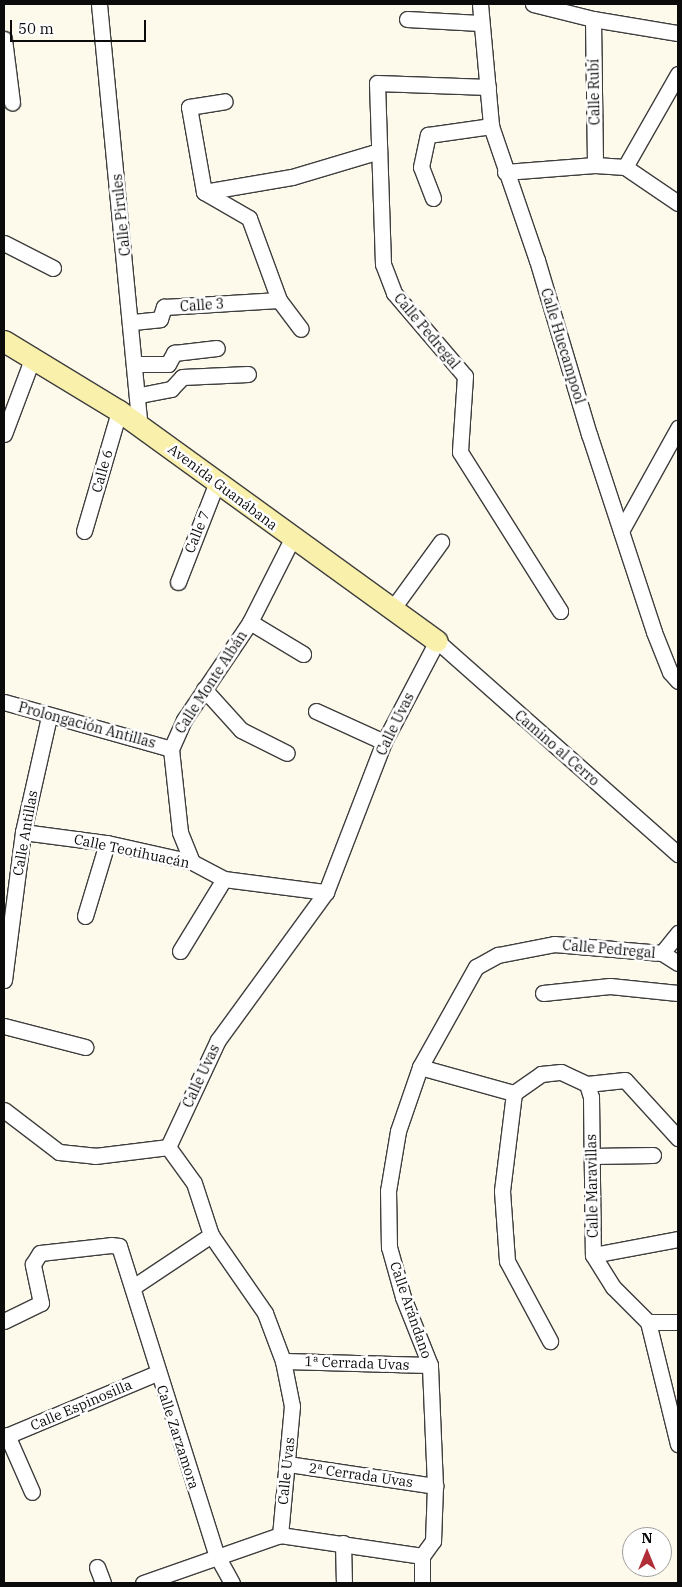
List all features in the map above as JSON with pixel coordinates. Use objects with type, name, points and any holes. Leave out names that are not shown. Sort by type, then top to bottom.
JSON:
[{"type":"street","name":"Calle Pirules","points":[[99,4],[140,395],[140,426]]},
{"type":"street","name":"Calle Huecampool","points":[[480,4],[480,23],[491,126],[505,172],[537,260],[654,632],[670,672],[678,681]]},
{"type":"street","points":[[533,4],[593,19],[678,33]]},
{"type":"street","name":"Calle Rubí","points":[[593,19],[595,165]]},
{"type":"street","points":[[406,20],[480,23]]},
{"type":"street","points":[[4,39],[12,102]]},
{"type":"street","points":[[625,167],[678,74]]},
{"type":"street","name":"Calle Pedregal","points":[[488,87],[377,83],[383,264],[394,293],[465,376],[460,452],[560,611]]},
{"type":"street","points":[[225,101],[189,107],[204,192],[249,218],[279,300],[301,330]]},
{"type":"street","points":[[433,198],[421,167],[428,135],[491,126]]},
{"type":"street","points":[[204,192],[292,177],[379,151]]},
{"type":"street","points":[[505,172],[595,165],[625,167],[678,203]]},
{"type":"street","points":[[4,243],[53,268]]},
{"type":"street","name":"Calle 3","points":[[132,322],[160,319],[164,307],[279,300]]},
{"type":"street","name":"Avenida Guanábana","points":[[4,341],[119,411],[292,539],[438,641]]},
{"type":"street","points":[[136,364],[168,364],[174,353],[216,348]]},
{"type":"street","points":[[4,434],[33,357]]},
{"type":"street","points":[[140,395],[171,389],[182,377],[248,374]]},
{"type":"street","name":"Calle 6","points":[[84,532],[119,411]]},
{"type":"street","points":[[621,532],[678,428]]},
{"type":"street","name":"Calle 7","points":[[178,582],[217,482]]},
{"type":"street","name":"Calle Monte Albán","points":[[192,862],[180,832],[171,748],[204,689],[250,622],[292,539]]},
{"type":"street","points":[[393,608],[442,542]]},
{"type":"street","points":[[250,622],[303,654]]},
{"type":"street","name":"Calle Uvas","points":[[280,1535],[292,1406],[283,1361],[265,1313],[211,1235],[194,1183],[168,1147],[218,1040],[326,892],[384,742],[438,641]]},
{"type":"street","name":"Camino al Cerro","points":[[438,641],[678,854]]},
{"type":"street","points":[[204,689],[241,730],[287,753]]},
{"type":"street","name":"Prolongación Antillas","points":[[4,702],[50,717],[171,748]]},
{"type":"street","points":[[316,711],[384,742]]},
{"type":"street","name":"Calle Antillas","points":[[4,980],[23,832],[50,717]]},
{"type":"street","name":"Calle Teotihuacán","points":[[23,832],[107,843],[192,862],[224,879],[326,892]]},
{"type":"street","points":[[85,916],[107,843]]},
{"type":"street","points":[[180,950],[224,879]]},
{"type":"street","points":[[662,953],[678,933]]},
{"type":"street","name":"Calle Pedregal","points":[[420,1067],[476,967],[498,955],[554,944],[662,953],[678,963]]},
{"type":"street","points":[[543,993],[610,986],[678,993]]},
{"type":"street","points":[[4,1026],[85,1046]]},
{"type":"street","points":[[420,1067],[514,1093]]},
{"type":"street","name":"Calle Arándano","points":[[420,1067],[398,1131],[388,1191],[389,1238],[403,1297],[430,1365],[435,1486],[433,1541],[422,1556],[422,1583]]},
{"type":"street","points":[[550,1340],[507,1262],[502,1191],[514,1093],[541,1074],[561,1072],[587,1084],[625,1080],[678,1138]]},
{"type":"street","name":"Calle Maravillas","points":[[587,1084],[591,1097],[593,1254],[613,1287],[648,1322]]},
{"type":"street","points":[[4,1110],[60,1152],[95,1156],[168,1147]]},
{"type":"street","points":[[591,1156],[653,1155]]},
{"type":"street","points":[[133,1287],[211,1235]]},
{"type":"street","points":[[593,1254],[678,1239]]},
{"type":"street","name":"Calle Zarzamora","points":[[4,1321],[41,1303],[33,1264],[40,1253],[111,1244],[119,1246],[217,1556],[232,1583]]},
{"type":"street","points":[[678,1322],[648,1322],[678,1444]]},
{"type":"street","name":"1ª Cerrada Uvas","points":[[283,1361],[430,1365]]},
{"type":"street","name":"Calle Espinosilla","points":[[5,1436],[158,1373]]},
{"type":"street","points":[[5,1436],[32,1492]]},
{"type":"street","name":"2ª Cerrada Uvas","points":[[288,1464],[435,1486]]},
{"type":"street","points":[[142,1583],[280,1535],[422,1556]]},
{"type":"street","points":[[343,1543],[344,1583]]},
{"type":"street","points":[[97,1567],[103,1583]]}]
